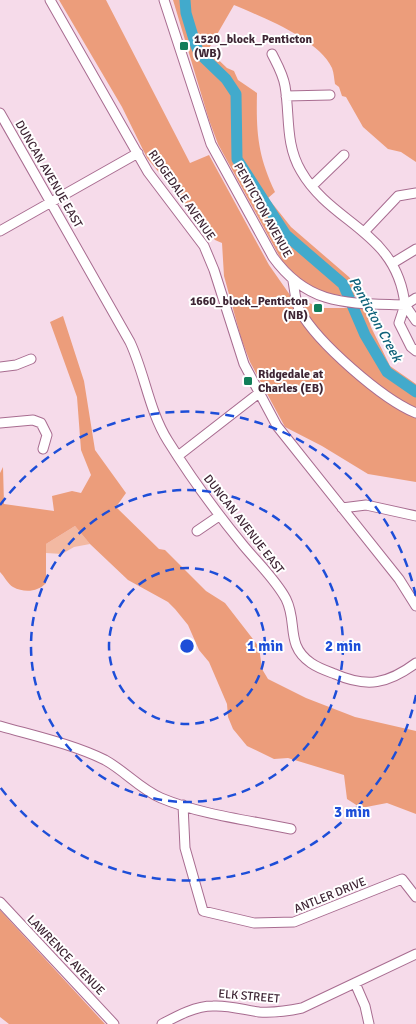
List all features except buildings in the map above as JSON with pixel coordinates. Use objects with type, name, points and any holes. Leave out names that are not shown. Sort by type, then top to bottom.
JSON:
[{"type":"street","name":"RIDGEDALE AVENUE","points":[[50,0],[148,172],[204,246],[214,270],[244,364],[278,426],[399,579],[416,606]]},
{"type":"street","name":"PENTICTON AVENUE","points":[[164,0],[212,144],[273,257],[293,281],[299,310],[314,332],[341,359],[397,403],[416,414]]},
{"type":"street","points":[[272,54],[283,77],[291,150],[300,170],[312,186],[364,232],[393,263],[402,281],[405,305],[399,323],[411,346],[416,351]]},
{"type":"street","points":[[286,96],[330,95]]},
{"type":"street","name":"DUNCAN AVENUE EAST","points":[[0,113],[130,342],[146,379],[157,420],[178,456],[219,516],[285,597],[292,618],[295,646],[310,663],[348,680],[372,683],[405,672],[416,664]]},
{"type":"street","points":[[0,231],[138,153]]},
{"type":"street","points":[[312,186],[344,155]]},
{"type":"street","points":[[364,232],[398,196],[416,193]]},
{"type":"street","points":[[393,263],[416,249]]},
{"type":"street","points":[[293,281],[311,293],[345,303],[405,305],[416,298]]},
{"type":"street","points":[[405,305],[416,321]]},
{"type":"street","points":[[0,367],[16,365],[31,360]]},
{"type":"street","points":[[178,456],[260,393]]},
{"type":"street","points":[[0,424],[33,420],[41,423],[47,435],[43,449]]},
{"type":"street","points":[[342,508],[366,505],[416,516]]},
{"type":"street","points":[[198,531],[219,516]]},
{"type":"street","points":[[0,726],[88,752],[107,762],[142,788],[160,798],[183,806],[291,829]]},
{"type":"street","name":"ANTLER DRIVE","points":[[183,806],[185,848],[204,911],[254,924],[287,924],[307,919],[402,879],[416,897]]},
{"type":"street","name":"LAWRENCE AVENUE","points":[[0,902],[114,1024]]},
{"type":"street","name":"ELK STREET","points":[[162,1024],[193,1010],[211,1006],[234,1006],[259,1012],[285,1012],[302,1008],[416,954]]},
{"type":"street","points":[[355,983],[365,1006],[369,1024]]},
{"type":"shaded area","points":[[59,0],[106,0],[190,163],[209,155],[269,265],[290,295],[321,308],[365,308],[371,327],[390,366],[416,384],[416,482],[368,474],[322,446],[285,427],[250,362],[241,338],[224,276],[222,243],[215,240],[147,158],[122,107]]},
{"type":"shaded area","points":[[173,0],[416,0],[416,162],[401,152],[388,149],[363,127],[346,97],[342,96],[339,87],[335,84],[332,68],[325,57],[303,38],[289,30],[234,5],[208,50],[227,68],[234,71],[238,80],[257,93],[259,144],[269,179],[275,192],[268,198],[291,227],[349,277],[363,297],[336,295],[320,291],[304,283],[282,261],[218,144]]},
{"type":"shaded area","points":[[63,316],[84,381],[95,450],[126,493],[116,507],[159,549],[165,550],[206,591],[225,603],[259,647],[262,669],[268,679],[306,698],[355,717],[416,731],[416,814],[387,803],[361,808],[347,799],[344,775],[288,758],[274,759],[247,746],[233,729],[228,717],[227,704],[209,662],[199,650],[188,625],[168,602],[128,580],[90,544],[75,526],[46,544],[46,583],[43,586],[31,591],[17,589],[9,584],[0,572],[0,473],[3,467],[4,504],[54,511],[52,496],[72,491],[81,493],[91,475],[81,450],[77,397],[50,322]]},
{"type":"shaded area","points":[[75,526],[90,544],[74,547],[62,554],[46,553],[46,544]]},
{"type":"shaded area","points":[[0,910],[105,1024],[9,1024],[0,1017]]},
{"type":"waterway","name":"Penticton Creek","points":[[185,0],[186,13],[200,54],[226,79],[236,94],[237,159],[286,235],[343,284],[365,335],[387,372],[416,392]]},
{"type":"place","name":"1520_block_Penticton (WB)","points":[[184,46]]},
{"type":"place","name":"1660_block_Penticton (NB)","points":[[318,308]]},
{"type":"place","name":"Ridgedale at Charles (EB)","points":[[248,381]]}]
